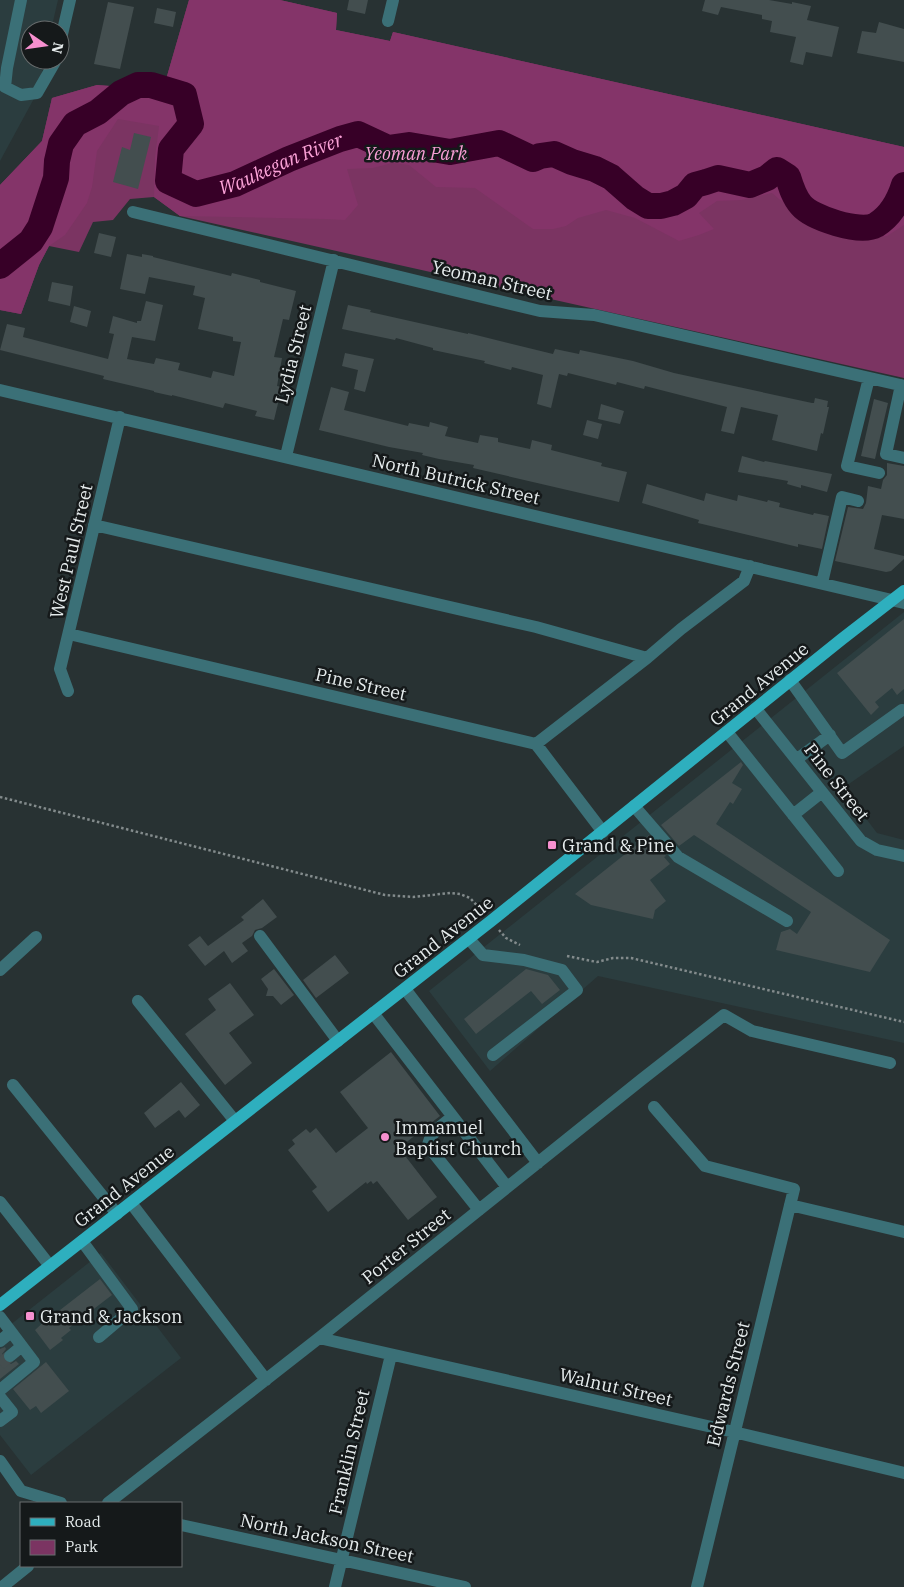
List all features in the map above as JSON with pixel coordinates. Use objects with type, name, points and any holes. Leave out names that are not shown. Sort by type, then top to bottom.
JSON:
[{"type":"main road","name":"Grand Avenue","points":[[0,1305],[469,939],[790,680],[898,601],[904,591]]},
{"type":"street","points":[[21,0],[6,68],[5,87],[21,95],[38,93],[51,70]]},
{"type":"street","points":[[65,20],[70,0]]},
{"type":"street","points":[[388,21],[393,0]]},
{"type":"street","name":"Yeoman Street","points":[[133,212],[540,311],[594,315],[902,386]]},
{"type":"street","name":"Lydia Street","points":[[286,456],[334,260]]},
{"type":"street","points":[[869,378],[847,466],[879,473]]},
{"type":"street","points":[[902,386],[886,454],[904,458]]},
{"type":"street","name":"North Butrick Street","points":[[0,390],[898,601]]},
{"type":"street","name":"West Paul Street","points":[[68,691],[60,669],[120,417]]},
{"type":"street","points":[[822,583],[842,497],[858,501]]},
{"type":"street","points":[[94,525],[536,627],[647,658]]},
{"type":"street","points":[[603,832],[536,744],[744,581],[750,566]]},
{"type":"street","name":"Pine Street","points":[[69,634],[536,744]]},
{"type":"street","points":[[790,680],[842,753],[902,710]]},
{"type":"street","name":"Pine Street","points":[[756,709],[861,841],[877,850],[904,856]]},
{"type":"street","points":[[727,732],[838,871]]},
{"type":"street","points":[[797,759],[830,735]]},
{"type":"street","points":[[793,815],[822,792]]},
{"type":"street","points":[[634,806],[678,857],[787,921]]},
{"type":"street","points":[[0,970],[36,936]]},
{"type":"street","points":[[260,936],[338,1041]]},
{"type":"street","points":[[469,939],[483,955],[524,960],[562,970],[577,990],[494,1054]]},
{"type":"street","points":[[405,989],[538,1163]]},
{"type":"street","points":[[138,1001],[235,1121]]},
{"type":"street","points":[[373,1014],[507,1187]]},
{"type":"street","name":"Porter Street","points":[[109,1502],[320,1338],[724,1015],[752,1031],[890,1063]]},
{"type":"street","points":[[13,1085],[116,1214]]},
{"type":"street","name":"Edwards Street","points":[[654,1107],[705,1166],[794,1189],[697,1587]]},
{"type":"street","points":[[452,1117],[431,1136],[428,1146],[479,1210]]},
{"type":"street","points":[[0,1202],[50,1266]]},
{"type":"street","points":[[131,1203],[266,1380]]},
{"type":"street","points":[[790,1205],[904,1232]]},
{"type":"street","points":[[82,1241],[132,1309],[99,1337]]},
{"type":"street","points":[[0,1317],[34,1362],[0,1390]]},
{"type":"street","points":[[0,1341],[11,1332]]},
{"type":"street","name":"Walnut Street","points":[[320,1338],[734,1432],[904,1473]]},
{"type":"street","points":[[10,1356],[22,1346]]},
{"type":"street","name":"Franklin Street","points":[[335,1587],[391,1354]]},
{"type":"street","points":[[0,1397],[12,1412],[0,1421]]},
{"type":"street","points":[[0,1461],[28,1502]]},
{"type":"street","points":[[21,1491],[57,1502]]},
{"type":"street","name":"North Jackson Street","points":[[182,1525],[465,1587]]},
{"type":"street","points":[[2,1587],[27,1567]]},
{"type":"path","points":[[0,797],[385,895],[412,897],[450,893],[460,894],[470,898],[475,904]]},
{"type":"path","points":[[506,938],[522,946]]},
{"type":"path","points":[[563,956],[597,962],[613,958],[631,958],[904,1022]]},
{"type":"shaded area","points":[[0,0],[58,0],[53,20],[20,20],[20,70],[43,70],[37,93],[0,161]]},
{"type":"shaded area","points":[[904,612],[904,746],[843,788],[877,833],[904,840],[904,1043],[598,976],[490,1071],[429,991]]},
{"type":"shaded area","points":[[101,1253],[181,1358],[31,1475],[0,1435],[0,1333]]},
{"type":"green space","name":"Yeoman Park","points":[[189,0],[280,0],[337,13],[336,30],[390,41],[393,32],[904,147],[904,378],[180,216],[154,197],[130,199],[113,220],[93,222],[79,252],[49,246],[39,265],[21,314],[0,310],[0,185],[42,141],[52,98],[97,85],[123,87],[133,81],[165,83]]},
{"type":"green space","name":"Yeoman Park","points":[[189,0],[280,0],[337,13],[336,30],[390,41],[393,32],[904,147],[904,225],[887,236],[852,240],[824,233],[811,225],[772,193],[742,200],[717,201],[699,213],[714,229],[679,241],[635,218],[606,210],[578,218],[566,226],[553,229],[533,229],[475,188],[436,187],[409,165],[392,163],[373,168],[347,169],[358,205],[345,220],[180,216],[154,197],[155,157],[159,126],[118,119],[97,151],[92,187],[87,203],[65,235],[49,246],[39,265],[21,314],[0,310],[0,185],[42,141],[52,98],[97,85],[123,87],[133,81],[165,83]]},
{"type":"building","points":[[349,0],[368,0],[365,14],[347,10]]},
{"type":"building","points":[[705,0],[769,0],[811,6],[807,20],[839,27],[832,57],[806,52],[803,65],[790,62],[796,37],[770,32],[772,21],[762,19],[762,15],[721,7],[718,15],[702,11]]},
{"type":"building","points":[[108,2],[134,7],[120,69],[94,64]]},
{"type":"building","points":[[157,8],[176,12],[173,27],[154,23]]},
{"type":"building","points":[[879,22],[904,29],[904,62],[857,53],[862,31],[876,33]]},
{"type":"building","points":[[134,133],[151,137],[138,189],[113,182],[122,147],[130,150]]},
{"type":"building","points":[[99,233],[116,237],[111,257],[94,253]]},
{"type":"building","points":[[127,254],[142,257],[142,254],[153,256],[231,276],[232,273],[296,291],[289,320],[283,319],[274,357],[282,358],[277,386],[282,387],[274,420],[255,416],[257,411],[225,403],[223,408],[154,392],[103,379],[104,376],[0,350],[7,324],[25,328],[23,337],[108,359],[114,334],[109,333],[113,316],[137,323],[137,321],[141,321],[146,301],[163,305],[155,341],[132,337],[127,359],[154,364],[156,358],[180,363],[178,370],[211,378],[213,371],[234,376],[241,342],[233,341],[233,337],[198,329],[205,298],[193,295],[195,286],[149,277],[145,294],[120,289]]},
{"type":"building","points":[[52,282],[73,286],[70,306],[48,301]]},
{"type":"building","points":[[348,305],[371,310],[370,312],[553,354],[555,349],[579,354],[580,350],[812,403],[814,403],[815,398],[828,401],[827,407],[829,407],[823,434],[821,433],[817,451],[772,440],[778,415],[741,407],[734,434],[721,431],[727,407],[645,386],[644,389],[617,382],[616,385],[568,373],[567,376],[559,374],[551,408],[537,404],[543,375],[512,367],[511,370],[484,363],[485,361],[433,350],[433,348],[396,338],[395,340],[342,329]]},
{"type":"building","points":[[74,306],[91,311],[87,327],[70,322]]},
{"type":"building","points":[[345,353],[374,359],[365,392],[354,389],[358,370],[342,366]]},
{"type":"building","points":[[331,387],[349,392],[344,410],[408,426],[409,423],[429,427],[430,422],[448,427],[445,436],[478,443],[480,435],[498,438],[498,442],[530,449],[532,440],[552,445],[551,450],[602,463],[601,466],[627,472],[619,502],[473,468],[474,465],[439,459],[422,455],[423,453],[319,430]]},
{"type":"building","points":[[874,399],[888,403],[875,459],[861,456]]},
{"type":"building","points":[[601,404],[624,411],[620,424],[598,419]]},
{"type":"building","points":[[587,420],[602,424],[598,439],[583,435]]},
{"type":"building","points":[[742,456],[764,462],[832,474],[827,492],[801,485],[801,488],[787,484],[788,481],[738,472]]},
{"type":"building","points":[[887,463],[904,466],[904,519],[882,515],[874,549],[904,556],[904,559],[891,571],[886,572],[835,561],[848,507],[863,509],[866,503],[868,486],[881,489],[883,480],[887,475]]},
{"type":"building","points":[[647,484],[704,501],[706,493],[737,501],[738,495],[780,503],[779,507],[813,515],[814,513],[829,516],[822,549],[798,544],[798,547],[698,523],[699,520],[642,503]]},
{"type":"building","points":[[904,619],[904,689],[897,695],[892,688],[875,702],[879,707],[871,715],[837,673]]},
{"type":"building","points":[[741,762],[743,765],[732,783],[742,789],[733,804],[730,802],[716,824],[890,940],[870,972],[776,950],[781,932],[790,929],[797,934],[811,912],[694,835],[679,846],[661,825]]},
{"type":"building","points":[[649,835],[670,864],[650,880],[666,901],[655,910],[653,919],[591,905],[575,894]]},
{"type":"building","points":[[263,899],[277,917],[262,928],[255,930],[252,936],[242,943],[248,951],[232,963],[224,951],[205,966],[188,945],[200,936],[208,946],[244,920],[241,917]]},
{"type":"building","points":[[335,955],[349,973],[316,998],[303,980]]},
{"type":"building","points":[[274,969],[294,995],[281,1005],[273,996],[266,996],[268,989],[261,979]]},
{"type":"building","points":[[526,969],[548,975],[560,990],[542,1004],[531,991],[476,1034],[464,1019]]},
{"type":"building","points":[[230,983],[254,1015],[229,1033],[252,1063],[225,1085],[185,1034],[216,1010],[208,999]]},
{"type":"building","name":"Immanuel Baptist Church","points":[[391,1052],[440,1116],[399,1148],[437,1197],[408,1220],[377,1181],[373,1184],[371,1181],[367,1184],[366,1182],[328,1212],[312,1191],[317,1187],[288,1150],[295,1144],[292,1140],[306,1129],[310,1133],[316,1128],[336,1153],[368,1128],[340,1092]]},
{"type":"building","points":[[181,1082],[200,1105],[185,1118],[179,1110],[155,1128],[144,1113]]},
{"type":"building","points":[[100,1279],[112,1295],[69,1328],[71,1330],[61,1338],[63,1340],[50,1350],[35,1330],[50,1316]]},
{"type":"building","points":[[5,1347],[6,1349],[2,1354],[4,1361],[11,1364],[16,1361],[19,1364],[0,1379],[0,1349]]},
{"type":"building","points":[[46,1362],[69,1391],[41,1413],[36,1406],[30,1410],[13,1389]]},
{"type":"waterway","name":"Waukegan River","points":[[0,266],[31,241],[40,227],[56,178],[61,144],[75,124],[98,112],[121,93],[138,85],[151,85],[184,95],[191,124],[171,149],[168,181],[196,194],[235,184],[289,159],[358,134],[388,148],[409,145],[450,152],[499,143],[533,159],[554,154],[611,177],[635,198],[648,206],[661,206],[673,203],[686,196],[695,185],[718,178],[750,185],[767,178],[777,170],[788,177],[796,199],[807,210],[825,219],[859,228],[876,225],[886,217],[900,197],[904,185]]},
{"type":"tunnel","points":[[0,1364],[10,1356]]},
{"type":"place","name":"Grand & Pine","points":[[552,845]]},
{"type":"place","name":"Immanuel Baptist Church","points":[[385,1137]]},
{"type":"place","name":"Grand & Jackson","points":[[30,1316]]}]
